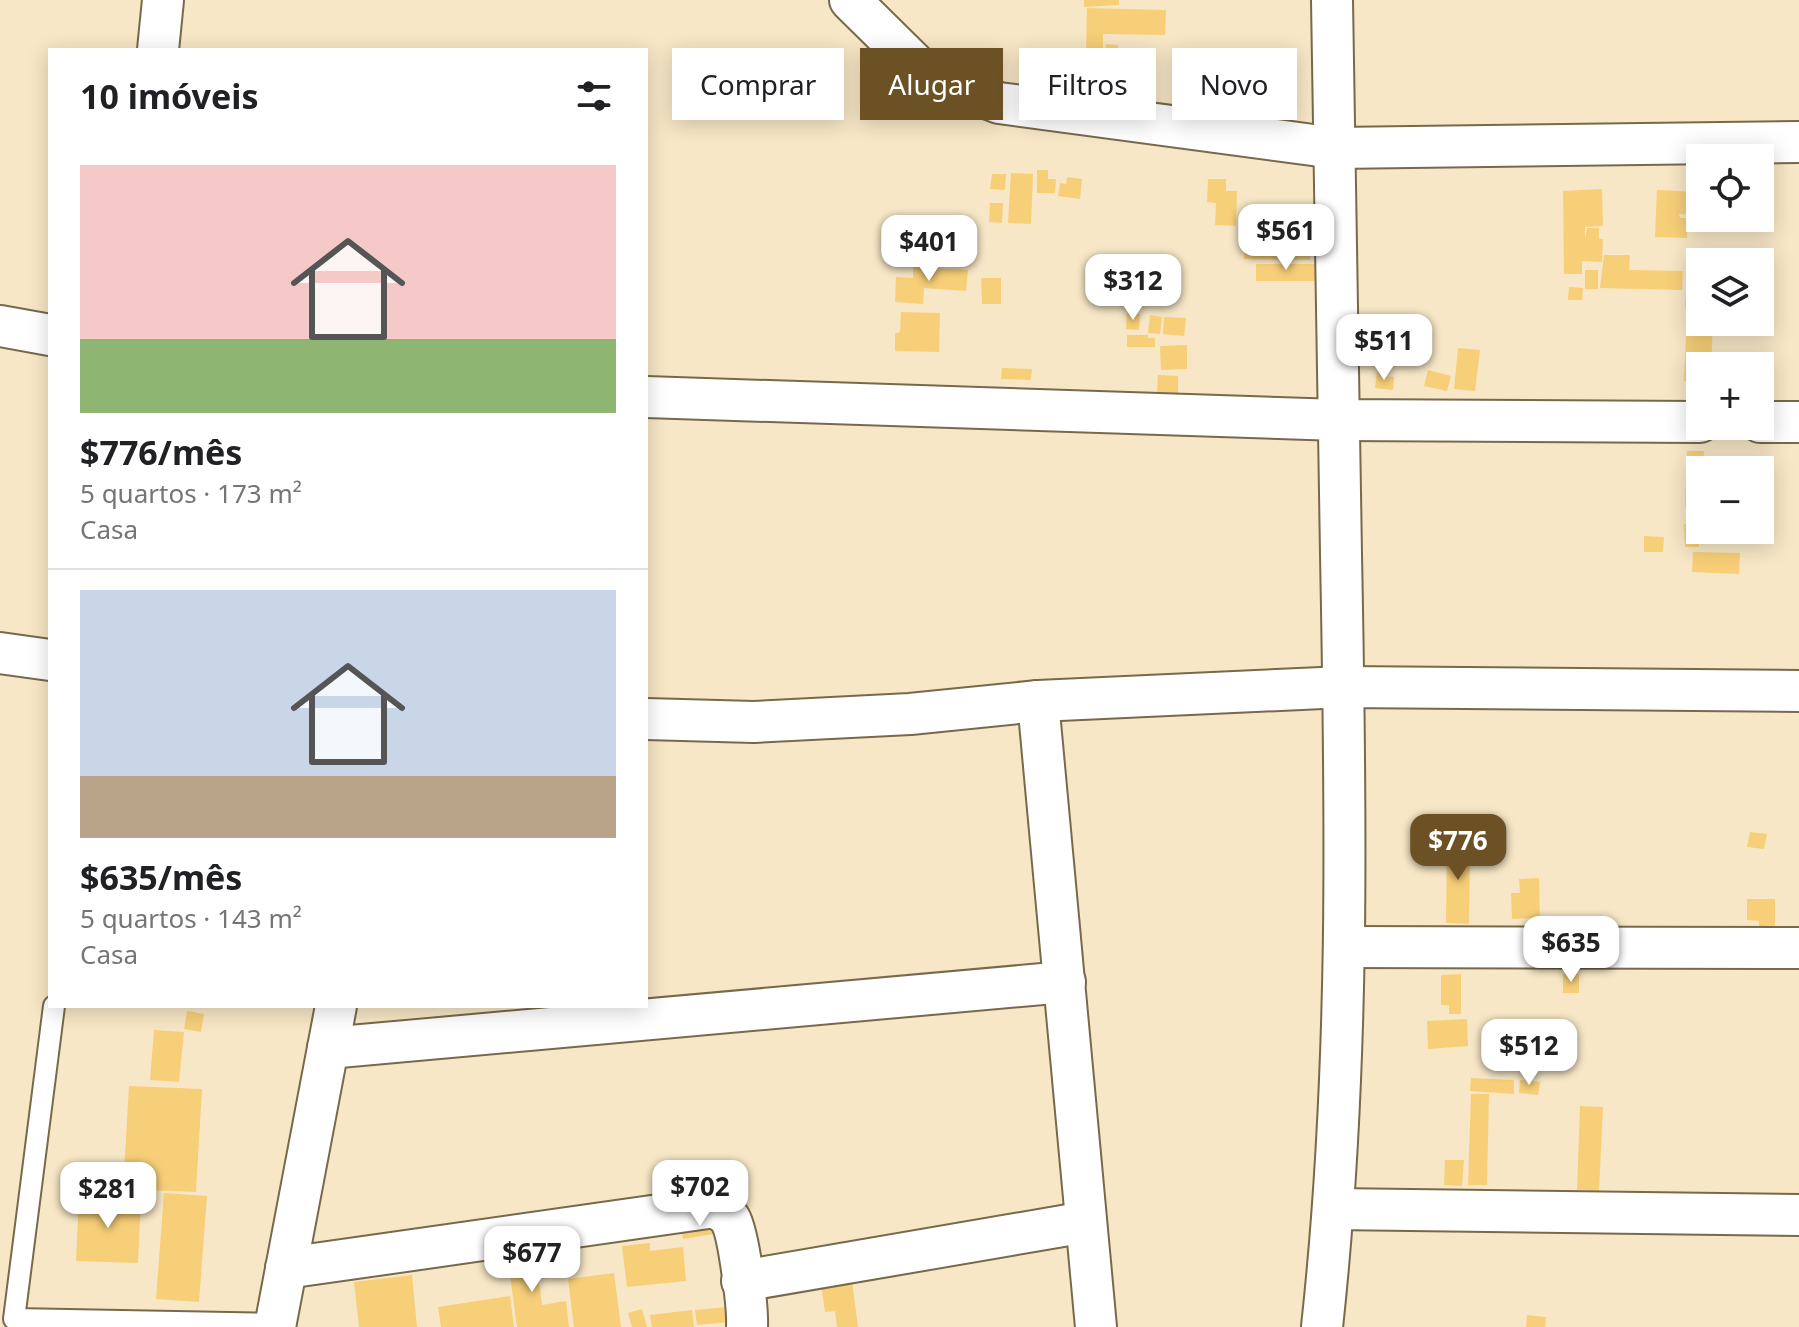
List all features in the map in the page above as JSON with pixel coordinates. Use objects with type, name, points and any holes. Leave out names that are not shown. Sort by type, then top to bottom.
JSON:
[{"type":"street","points":[[158,48],[163,0]]},
{"type":"street","points":[[850,0],[925,74],[999,103],[1335,148],[1799,142]]},
{"type":"street","points":[[1322,1327],[1333,1209],[1344,1009],[1344,687],[1332,0]]},
{"type":"street","points":[[0,326],[48,335]]},
{"type":"street","points":[[648,397],[1339,420],[1686,422]]},
{"type":"street","points":[[1774,422],[1799,422]]},
{"type":"street","points":[[0,653],[48,660]]},
{"type":"street","points":[[648,719],[754,722],[910,714],[1038,701],[1344,687],[1799,691]]},
{"type":"street","points":[[1038,701],[1096,1327]]},
{"type":"street","points":[[1344,947],[1799,948]]},
{"type":"street","points":[[328,1048],[1065,982]]},
{"type":"street","points":[[276,1326],[336,1008]]},
{"type":"street","points":[[286,1268],[715,1207],[732,1223],[747,1327]]},
{"type":"street","points":[[1333,1209],[1799,1215]]},
{"type":"street","points":[[742,1281],[1086,1222]]},
{"type":"lane","points":[[54,1008],[14,1319],[276,1326]]},
{"type":"building","points":[[1084,0],[1119,0],[1119,5],[1084,7]]},
{"type":"building","points":[[1087,8],[1166,10],[1165,35],[1103,34],[1103,48],[1086,48]]},
{"type":"building","points":[[1106,44],[1118,45],[1118,48],[1106,48]]},
{"type":"building","points":[[1037,170],[1048,170],[1048,179],[1056,179],[1055,193],[1037,193]]},
{"type":"building","points":[[1011,173],[1033,174],[1031,224],[1008,223]]},
{"type":"building","points":[[992,174],[1006,174],[1005,190],[990,189]]},
{"type":"building","points":[[1067,177],[1082,179],[1080,199],[1058,196],[1060,183],[1066,184]]},
{"type":"building","points":[[1208,179],[1226,179],[1226,191],[1237,191],[1236,226],[1215,225],[1216,203],[1207,202]]},
{"type":"building","points":[[1602,189],[1603,226],[1585,227],[1585,238],[1587,228],[1599,228],[1599,239],[1603,239],[1602,262],[1582,261],[1582,274],[1564,274],[1563,191]]},
{"type":"building","points":[[1657,190],[1686,191],[1686,214],[1679,214],[1680,218],[1686,218],[1687,238],[1655,237]]},
{"type":"building","points":[[990,203],[1003,203],[1002,223],[989,222]]},
{"type":"building","points":[[1244,223],[1310,224],[1310,260],[1244,259]]},
{"type":"building","points":[[1604,255],[1630,255],[1629,270],[1683,271],[1682,290],[1600,288]]},
{"type":"building","points":[[1256,264],[1315,264],[1315,281],[1256,281]]},
{"type":"building","points":[[913,267],[968,270],[966,291],[924,288],[923,304],[895,302],[896,277],[913,278]]},
{"type":"building","points":[[1585,270],[1598,270],[1598,289],[1585,289]]},
{"type":"building","points":[[981,278],[1001,278],[1001,304],[982,304]]},
{"type":"building","points":[[1569,287],[1583,288],[1582,300],[1568,300]]},
{"type":"building","points":[[901,312],[940,313],[939,352],[895,351],[895,334],[900,332]]},
{"type":"building","points":[[1127,313],[1140,314],[1139,330],[1126,329]]},
{"type":"building","points":[[1150,315],[1162,317],[1160,334],[1148,333]]},
{"type":"building","points":[[1164,317],[1186,318],[1184,336],[1163,334]]},
{"type":"building","points":[[1686,334],[1712,336],[1712,352],[1686,352],[1684,381]]},
{"type":"building","points":[[1127,335],[1155,338],[1155,347],[1127,347]]},
{"type":"building","points":[[1187,345],[1187,369],[1161,370],[1160,346]]},
{"type":"building","points":[[1458,348],[1480,350],[1475,391],[1454,389]]},
{"type":"building","points":[[1002,368],[1032,369],[1031,380],[1001,379]]},
{"type":"building","points":[[1428,370],[1451,376],[1447,391],[1424,386]]},
{"type":"building","points":[[1377,372],[1381,376],[1394,377],[1393,390],[1375,388]]},
{"type":"building","points":[[1158,375],[1178,376],[1178,393],[1157,392]]},
{"type":"building","points":[[1687,451],[1704,451],[1704,456],[1687,456]]},
{"type":"building","points":[[1686,524],[1686,544],[1699,544],[1699,547],[1685,547]]},
{"type":"building","points":[[1644,536],[1664,537],[1663,552],[1644,552]]},
{"type":"building","points":[[1693,552],[1740,553],[1739,574],[1692,572]]},
{"type":"building","points":[[1750,832],[1767,834],[1764,849],[1747,847]]},
{"type":"building","points":[[1447,841],[1470,841],[1469,924],[1446,923]]},
{"type":"building","points":[[1539,878],[1540,918],[1512,919],[1511,893],[1520,893],[1519,879]]},
{"type":"building","points":[[1747,899],[1775,899],[1775,929],[1759,929],[1759,921],[1747,920]]},
{"type":"building","points":[[1461,974],[1461,1014],[1449,1014],[1449,1005],[1441,1005],[1441,975]]},
{"type":"building","points":[[1563,974],[1579,974],[1579,993],[1563,993]]},
{"type":"building","points":[[187,1011],[204,1014],[201,1032],[184,1029]]},
{"type":"building","points":[[1467,1019],[1468,1046],[1428,1049],[1427,1021]]},
{"type":"building","points":[[154,1030],[184,1032],[179,1082],[150,1080]]},
{"type":"building","points":[[1471,1078],[1514,1080],[1514,1094],[1470,1091]]},
{"type":"building","points":[[1520,1080],[1540,1082],[1538,1095],[1519,1093]]},
{"type":"building","points":[[129,1086],[202,1089],[196,1192],[123,1189]]},
{"type":"building","points":[[1471,1094],[1489,1094],[1487,1185],[1468,1185]]},
{"type":"building","points":[[1580,1106],[1603,1107],[1599,1191],[1577,1190]]},
{"type":"building","points":[[1445,1160],[1464,1160],[1462,1186],[1444,1185]]},
{"type":"building","points":[[164,1193],[207,1196],[199,1302],[156,1299]]},
{"type":"building","points":[[79,1196],[141,1198],[138,1263],[76,1261]]},
{"type":"building","points":[[717,1217],[719,1233],[683,1239],[680,1222]]},
{"type":"building","points":[[650,1243],[650,1251],[683,1247],[686,1281],[627,1287],[622,1246]]},
{"type":"building","points":[[535,1249],[542,1305],[566,1301],[569,1327],[517,1327],[507,1253]]},
{"type":"building","points":[[614,1273],[621,1327],[574,1327],[568,1279]]},
{"type":"building","points":[[412,1275],[417,1327],[359,1327],[354,1282]]},
{"type":"building","points":[[852,1281],[858,1327],[837,1327],[835,1311],[825,1312],[821,1285]]},
{"type":"building","points":[[510,1296],[514,1327],[441,1327],[438,1307]]},
{"type":"building","points":[[738,1306],[740,1321],[697,1325],[695,1310]]},
{"type":"building","points":[[642,1309],[647,1327],[632,1327],[628,1313]]},
{"type":"building","points":[[692,1310],[694,1327],[652,1327],[650,1315]]},
{"type":"building","points":[[1527,1315],[1546,1317],[1545,1327],[1526,1327]]}]
